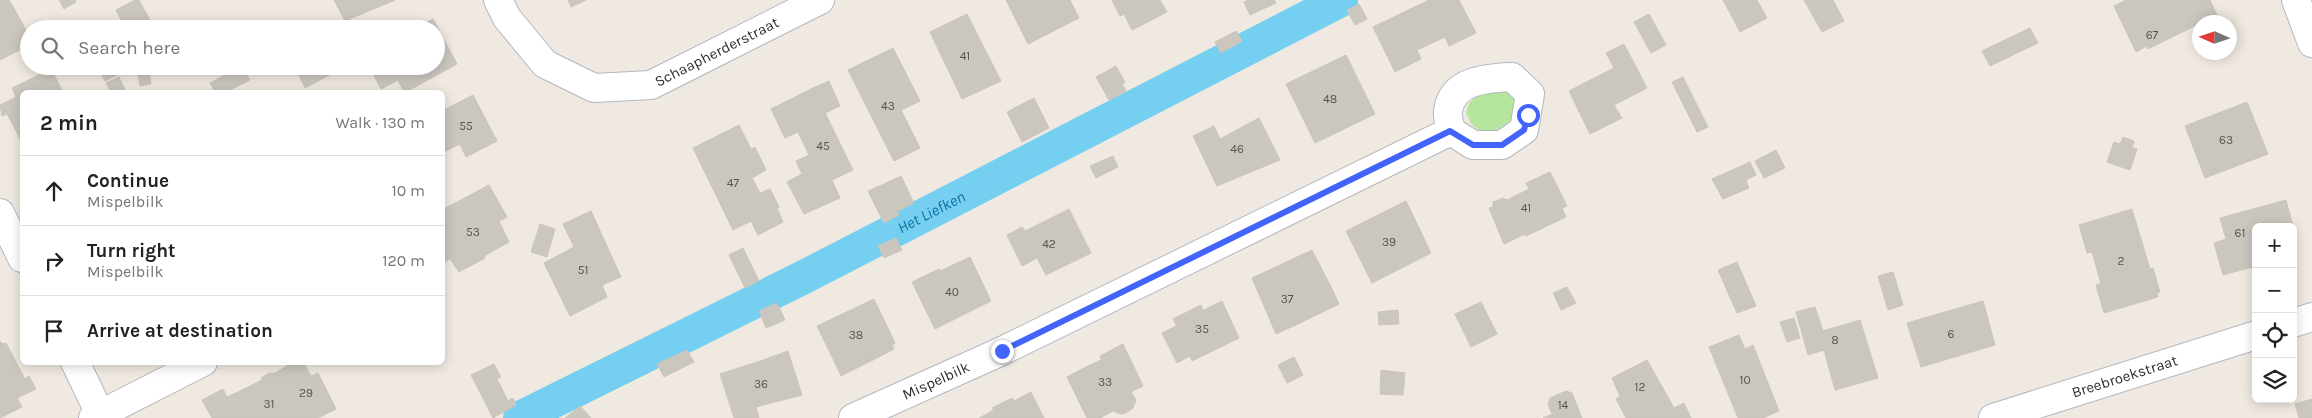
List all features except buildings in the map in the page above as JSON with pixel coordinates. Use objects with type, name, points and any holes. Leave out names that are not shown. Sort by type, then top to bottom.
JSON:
[{"type":"street","name":"Schaapherderstraat","points":[[498,0],[507,18],[545,64],[594,88],[651,85],[820,0]]},
{"type":"street","points":[[2296,0],[2312,43]]},
{"type":"street","name":"Mispelbilk","points":[[853,418],[1010,347],[1450,131]]},
{"type":"street","points":[[0,213],[20,254]]},
{"type":"street","points":[[2297,322],[2312,317]]},
{"type":"street","name":"Breebroekstraat","points":[[1993,418],[2252,336]]},
{"type":"street","points":[[75,365],[97,416],[197,365]]},
{"type":"green space","points":[[1506,91],[1515,98],[1517,110],[1511,120],[1499,129],[1483,133],[1472,125],[1466,113],[1469,103],[1480,92]]},
{"type":"waterway","name":"Het Liefken","points":[[520,418],[804,277],[1341,0]]},
{"type":"route","points":[[1002,351],[1450,131],[1473,145],[1502,145],[1524,130],[1528,115]]}]
